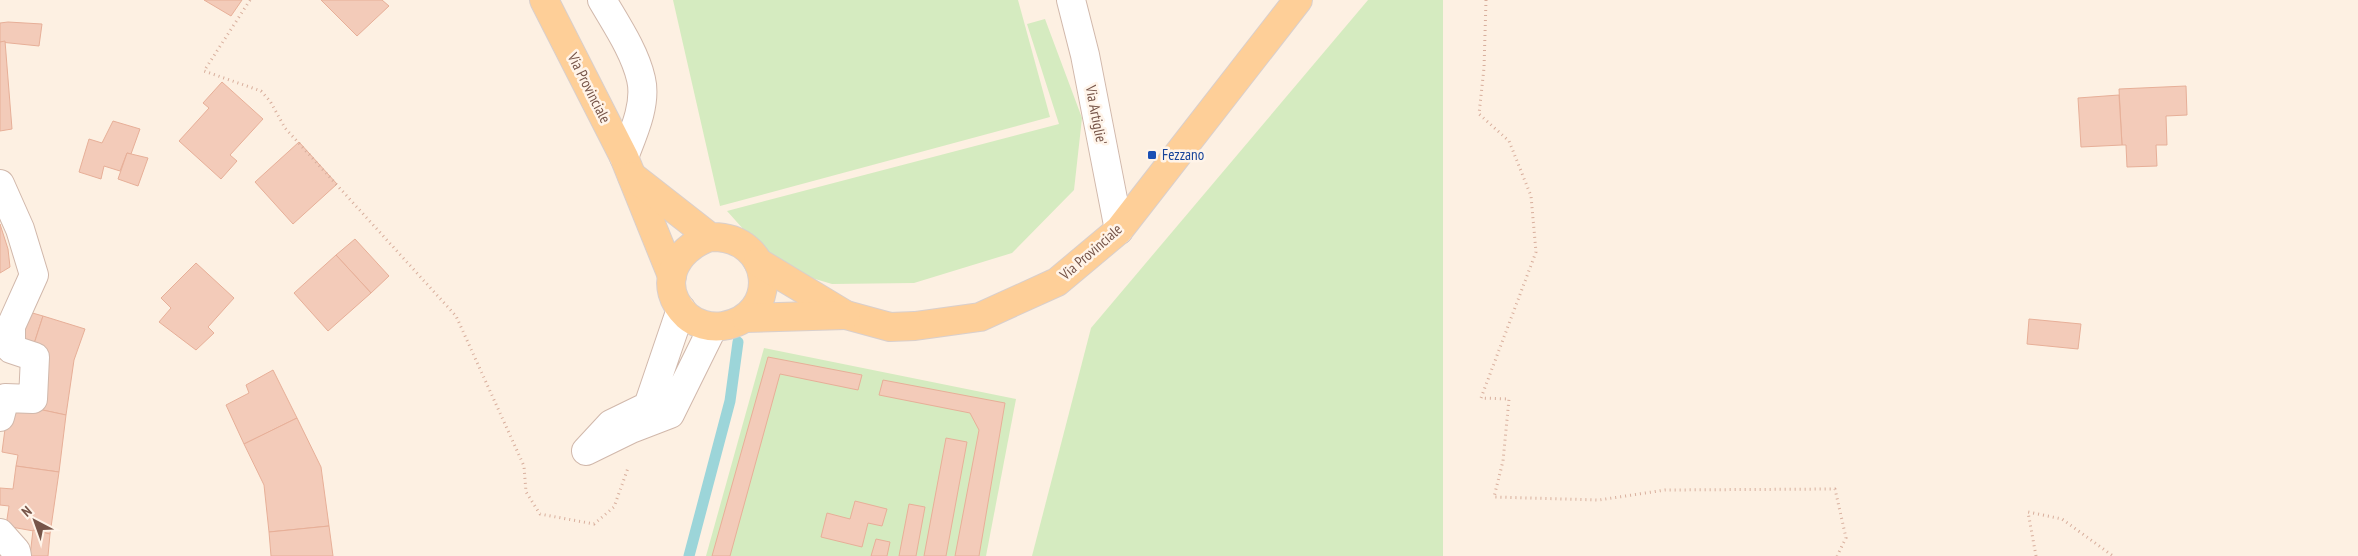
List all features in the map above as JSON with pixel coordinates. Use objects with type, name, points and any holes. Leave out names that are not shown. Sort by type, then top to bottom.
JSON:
[{"type":"main road","name":"Via Provinciale","points":[[544,0],[628,166],[672,276]]},
{"type":"main road","name":"Via Provinciale","points":[[846,315],[890,327],[916,326],[980,317],[1057,282],[1119,230],[1298,0]]},
{"type":"main road","points":[[628,166],[710,237]]},
{"type":"main road","points":[[725,236],[739,241],[750,250],[758,262],[763,276],[762,291],[756,306],[746,318],[732,325],[713,327],[702,325],[688,317],[681,309],[673,291],[672,276],[676,262],[685,250],[696,241],[710,237],[725,236]]},
{"type":"main road","points":[[758,262],[846,315]]},
{"type":"main road","points":[[746,318],[846,315]]},
{"type":"street","points":[[602,0],[635,62],[642,80],[640,105],[628,166]]},
{"type":"street","name":"Via Artiglie'","points":[[1071,0],[1085,55],[1119,230]]},
{"type":"street","points":[[0,184],[20,229],[34,274],[11,326],[11,349],[35,357],[33,399],[5,398],[0,417]]},
{"type":"street","points":[[681,309],[648,406],[611,424],[586,451],[631,429],[670,414],[713,327]]},
{"type":"street","points":[[0,533],[16,551],[17,556]]},
{"type":"path","points":[[250,0],[204,71],[261,91],[270,102],[285,128],[456,316],[524,466],[526,492],[540,514],[594,524],[614,507],[630,464]]},
{"type":"path","points":[[1486,0],[1484,68],[1479,114],[1509,141],[1532,196],[1536,252],[1481,398],[1509,399],[1503,461],[1494,497],[1599,500],[1665,490],[1835,489],[1846,538],[1837,556]]},
{"type":"path","points":[[2036,556],[2028,512],[2062,519],[2113,556]]},
{"type":"green space","points":[[673,0],[1018,0],[1050,117],[720,206]]},
{"type":"green space","points":[[1368,0],[1443,0],[1443,556],[1032,556],[1091,328]]},
{"type":"green space","points":[[1045,19],[1082,118],[1074,190],[1012,253],[914,283],[832,284],[778,268],[727,211],[1059,124],[1027,24]]},
{"type":"green space","points":[[764,348],[1016,399],[986,556],[706,556]]},
{"type":"building","points":[[204,0],[242,0],[231,16]]},
{"type":"building","points":[[321,0],[382,0],[389,6],[357,36]]},
{"type":"building","points":[[0,23],[42,24],[39,46],[0,42]]},
{"type":"building","points":[[5,41],[12,129],[0,131],[0,42]]},
{"type":"building","points":[[222,82],[263,119],[230,155],[237,161],[221,179],[179,141],[209,108],[203,103]]},
{"type":"building","points":[[2186,86],[2187,115],[2166,116],[2167,145],[2156,145],[2157,166],[2127,167],[2126,145],[2122,145],[2119,89]]},
{"type":"building","points":[[2119,95],[2122,145],[2081,147],[2078,98]]},
{"type":"building","points":[[113,121],[140,129],[131,154],[127,153],[120,171],[104,166],[101,179],[79,172],[89,139],[102,143]]},
{"type":"building","points":[[299,142],[337,184],[293,224],[255,182]]},
{"type":"building","points":[[127,153],[148,158],[138,186],[118,179]]},
{"type":"building","points":[[0,224],[8,249],[10,267],[0,273]]},
{"type":"building","points":[[355,239],[389,276],[371,293],[336,255]]},
{"type":"building","points":[[336,255],[371,293],[328,331],[294,293]]},
{"type":"building","points":[[196,263],[234,298],[208,327],[214,333],[196,350],[159,322],[171,308],[161,298]]},
{"type":"building","points":[[22,310],[43,316],[32,350],[14,344]]},
{"type":"building","points":[[43,316],[85,329],[74,360],[66,415],[38,409],[32,350]]},
{"type":"building","points":[[2029,319],[2081,324],[2078,349],[2027,344]]},
{"type":"building","points":[[768,357],[862,375],[858,390],[780,374],[730,556],[712,556]]},
{"type":"building","points":[[273,370],[297,418],[244,444],[226,405],[249,393],[246,385]]},
{"type":"building","points":[[883,380],[1005,403],[979,556],[955,556],[979,430],[970,413],[879,395]]},
{"type":"building","points":[[8,406],[38,409],[66,415],[59,472],[16,466],[18,455],[2,452]]},
{"type":"building","points":[[297,418],[321,467],[329,526],[269,532],[264,485],[244,444]]},
{"type":"building","points":[[946,438],[967,442],[946,556],[924,556]]},
{"type":"building","points":[[16,466],[59,472],[50,534],[6,526],[9,506],[0,505],[0,488],[13,489]]},
{"type":"building","points":[[855,501],[887,509],[882,526],[868,523],[862,547],[821,537],[827,513],[850,519]]},
{"type":"building","points":[[909,504],[925,507],[916,556],[899,556]]},
{"type":"building","points":[[329,526],[333,556],[271,556],[269,532]]},
{"type":"building","points":[[33,530],[50,534],[48,556],[30,556]]},
{"type":"building","points":[[876,539],[890,542],[887,556],[871,556]]},
{"type":"waterway","points":[[689,556],[730,401],[738,342]]},
{"type":"place","name":"Fezzano","points":[[1152,155]]}]
